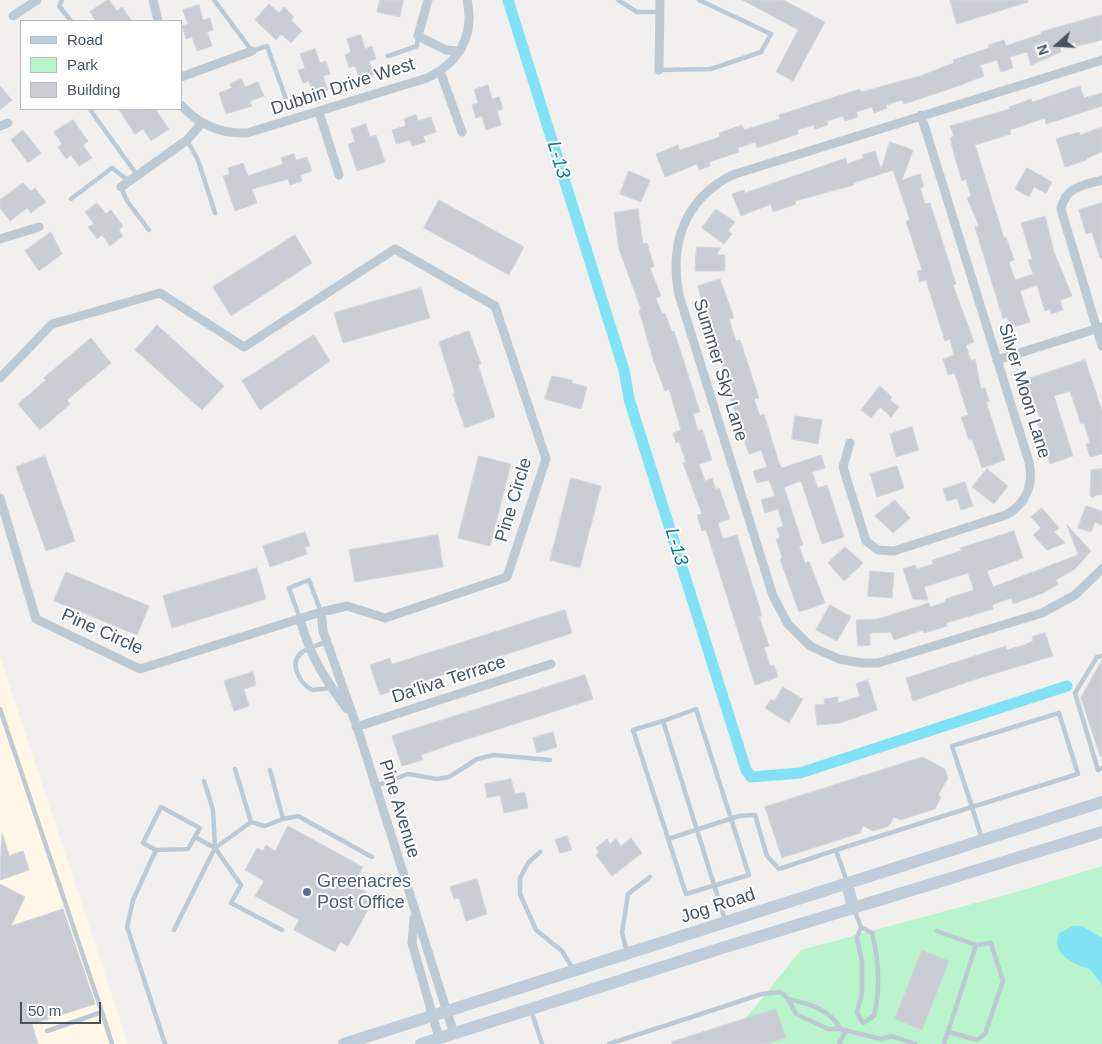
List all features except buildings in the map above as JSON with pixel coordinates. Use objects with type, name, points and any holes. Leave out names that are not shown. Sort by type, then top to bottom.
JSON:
[{"type":"main road","name":"Jog Road","points":[[344,1044],[1102,802]]},
{"type":"main road","points":[[421,1044],[1102,832]]},
{"type":"main road","points":[[848,883],[853,908]]},
{"type":"street","points":[[13,16],[37,0]]},
{"type":"street","points":[[153,0],[158,20]]},
{"type":"street","points":[[428,0],[418,36],[446,50],[460,52]]},
{"type":"street","name":"Dubbin Drive West","points":[[182,106],[202,123],[230,133],[247,133],[318,112],[440,71],[460,52],[468,32],[470,17],[467,0]]},
{"type":"street","points":[[660,0],[660,70]]},
{"type":"street","points":[[182,77],[252,51]]},
{"type":"street","name":"Summer Sky Lane","points":[[1100,574],[1075,595],[1042,613],[878,663],[839,660],[810,646],[788,624],[773,596],[680,295],[675,260],[680,233],[687,218],[700,199],[712,188],[732,176],[921,115],[1102,60]]},
{"type":"street","points":[[440,71],[462,132]]},
{"type":"street","points":[[318,112],[339,175]]},
{"type":"street","name":"Silver Moon Lane","points":[[850,443],[842,466],[866,541],[878,550],[894,551],[1006,516],[1019,506],[1028,493],[1031,470],[921,115]]},
{"type":"street","points":[[125,184],[187,140],[202,123]]},
{"type":"street","points":[[1102,180],[1072,189],[1062,201],[1061,209],[1099,328],[1102,346]]},
{"type":"street","points":[[0,239],[39,227]]},
{"type":"street","name":"Pine Circle","points":[[0,378],[52,324],[160,293],[244,347],[395,249],[495,306],[546,459],[507,577],[386,618],[347,606],[321,612],[140,669],[36,619],[0,498]]},
{"type":"street","points":[[997,360],[1099,328]]},
{"type":"street","name":"Pine Avenue","points":[[321,612],[327,642],[376,786],[414,913],[454,1034]]},
{"type":"street","name":"Pine Avenue","points":[[300,619],[308,649],[331,688],[352,715]]},
{"type":"street","name":"Da'liva Terrace","points":[[356,727],[551,664]]},
{"type":"street","name":"Pine Avenue","points":[[414,913],[412,943],[431,1016],[439,1038]]},
{"type":"lane","points":[[62,0],[59,6],[69,20]]},
{"type":"lane","points":[[214,0],[252,51],[267,46],[286,99]]},
{"type":"lane","points":[[618,0],[638,12],[660,12]]},
{"type":"lane","points":[[660,70],[711,69],[761,52],[771,34],[699,0]]},
{"type":"lane","points":[[712,6],[715,0]]},
{"type":"lane","points":[[388,56],[417,46],[418,36]]},
{"type":"lane","points":[[92,111],[137,175]]},
{"type":"lane","points":[[187,140],[198,160],[215,213]]},
{"type":"lane","points":[[71,199],[112,168],[125,184],[126,201],[149,230]]},
{"type":"lane","points":[[300,619],[289,588],[309,580],[321,612]]},
{"type":"lane","points":[[327,642],[302,651],[296,660],[296,670],[300,680],[312,690],[342,687]]},
{"type":"lane","points":[[1100,769],[1075,693],[1097,657],[1102,656]]},
{"type":"lane","points":[[0,709],[112,1044]]},
{"type":"lane","points":[[696,709],[731,819],[749,875],[686,894],[633,730],[696,709]]},
{"type":"lane","points":[[668,839],[731,819],[755,815],[767,856],[779,869],[836,850],[972,807],[1078,774],[1059,713],[952,746],[972,807],[983,840]]},
{"type":"lane","points":[[664,721],[725,922]]},
{"type":"lane","points":[[376,786],[408,774],[437,779],[449,777],[477,759],[494,755],[550,760]]},
{"type":"lane","points":[[236,769],[251,822]]},
{"type":"lane","points":[[270,770],[283,819]]},
{"type":"lane","points":[[204,781],[213,810],[215,848]]},
{"type":"lane","points":[[161,807],[200,828],[188,849],[156,850],[143,843],[161,807]]},
{"type":"lane","points":[[251,822],[264,826],[298,816],[372,857]]},
{"type":"lane","points":[[174,930],[215,848],[251,822]]},
{"type":"lane","points":[[195,837],[215,848],[241,885],[231,903],[282,930]]},
{"type":"lane","points":[[156,850],[133,900],[127,927],[165,1044]]},
{"type":"lane","points":[[836,850],[848,883]]},
{"type":"lane","points":[[540,852],[528,863],[520,878],[520,894],[536,930],[562,951],[574,970]]},
{"type":"lane","points":[[628,953],[622,933],[628,894],[650,877]]},
{"type":"lane","points":[[853,908],[861,927],[872,933],[878,956],[880,993],[874,1016],[863,1023],[860,1033]]},
{"type":"lane","points":[[861,927],[857,938],[862,962],[862,993],[857,1013],[863,1023]]},
{"type":"lane","points":[[937,931],[976,945],[991,943],[1003,981],[985,1034],[977,1040],[949,1032]]},
{"type":"lane","points":[[944,1044],[976,945]]},
{"type":"lane","points":[[610,1044],[762,994],[781,992],[788,999],[796,1014],[828,1029],[840,1029],[881,1039],[892,1036],[915,1044]]},
{"type":"lane","points":[[788,999],[805,1002],[836,1019],[840,1029]]},
{"type":"lane","points":[[531,1009],[542,1044]]},
{"type":"lane","points":[[47,1031],[102,1012]]},
{"type":"lane","points":[[839,1044],[846,1032]]},
{"type":"lane","points":[[873,1044],[874,1037]]},
{"type":"lane","points":[[881,1039],[884,1044]]},
{"type":"shaded area","points":[[0,657],[128,1044],[0,1044]]},
{"type":"green space","points":[[1102,866],[1102,1044],[725,1044],[801,950],[1020,891]]},
{"type":"water","points":[[1073,926],[1082,926],[1102,938],[1102,985],[1090,969],[1066,958],[1058,947],[1059,933]]},
{"type":"waterway","name":"L-13","points":[[508,0],[624,370],[629,399],[746,770],[751,777],[800,773],[1067,686]]},
{"type":"place","name":"Greenacres Post Office","points":[[307,892]]}]
